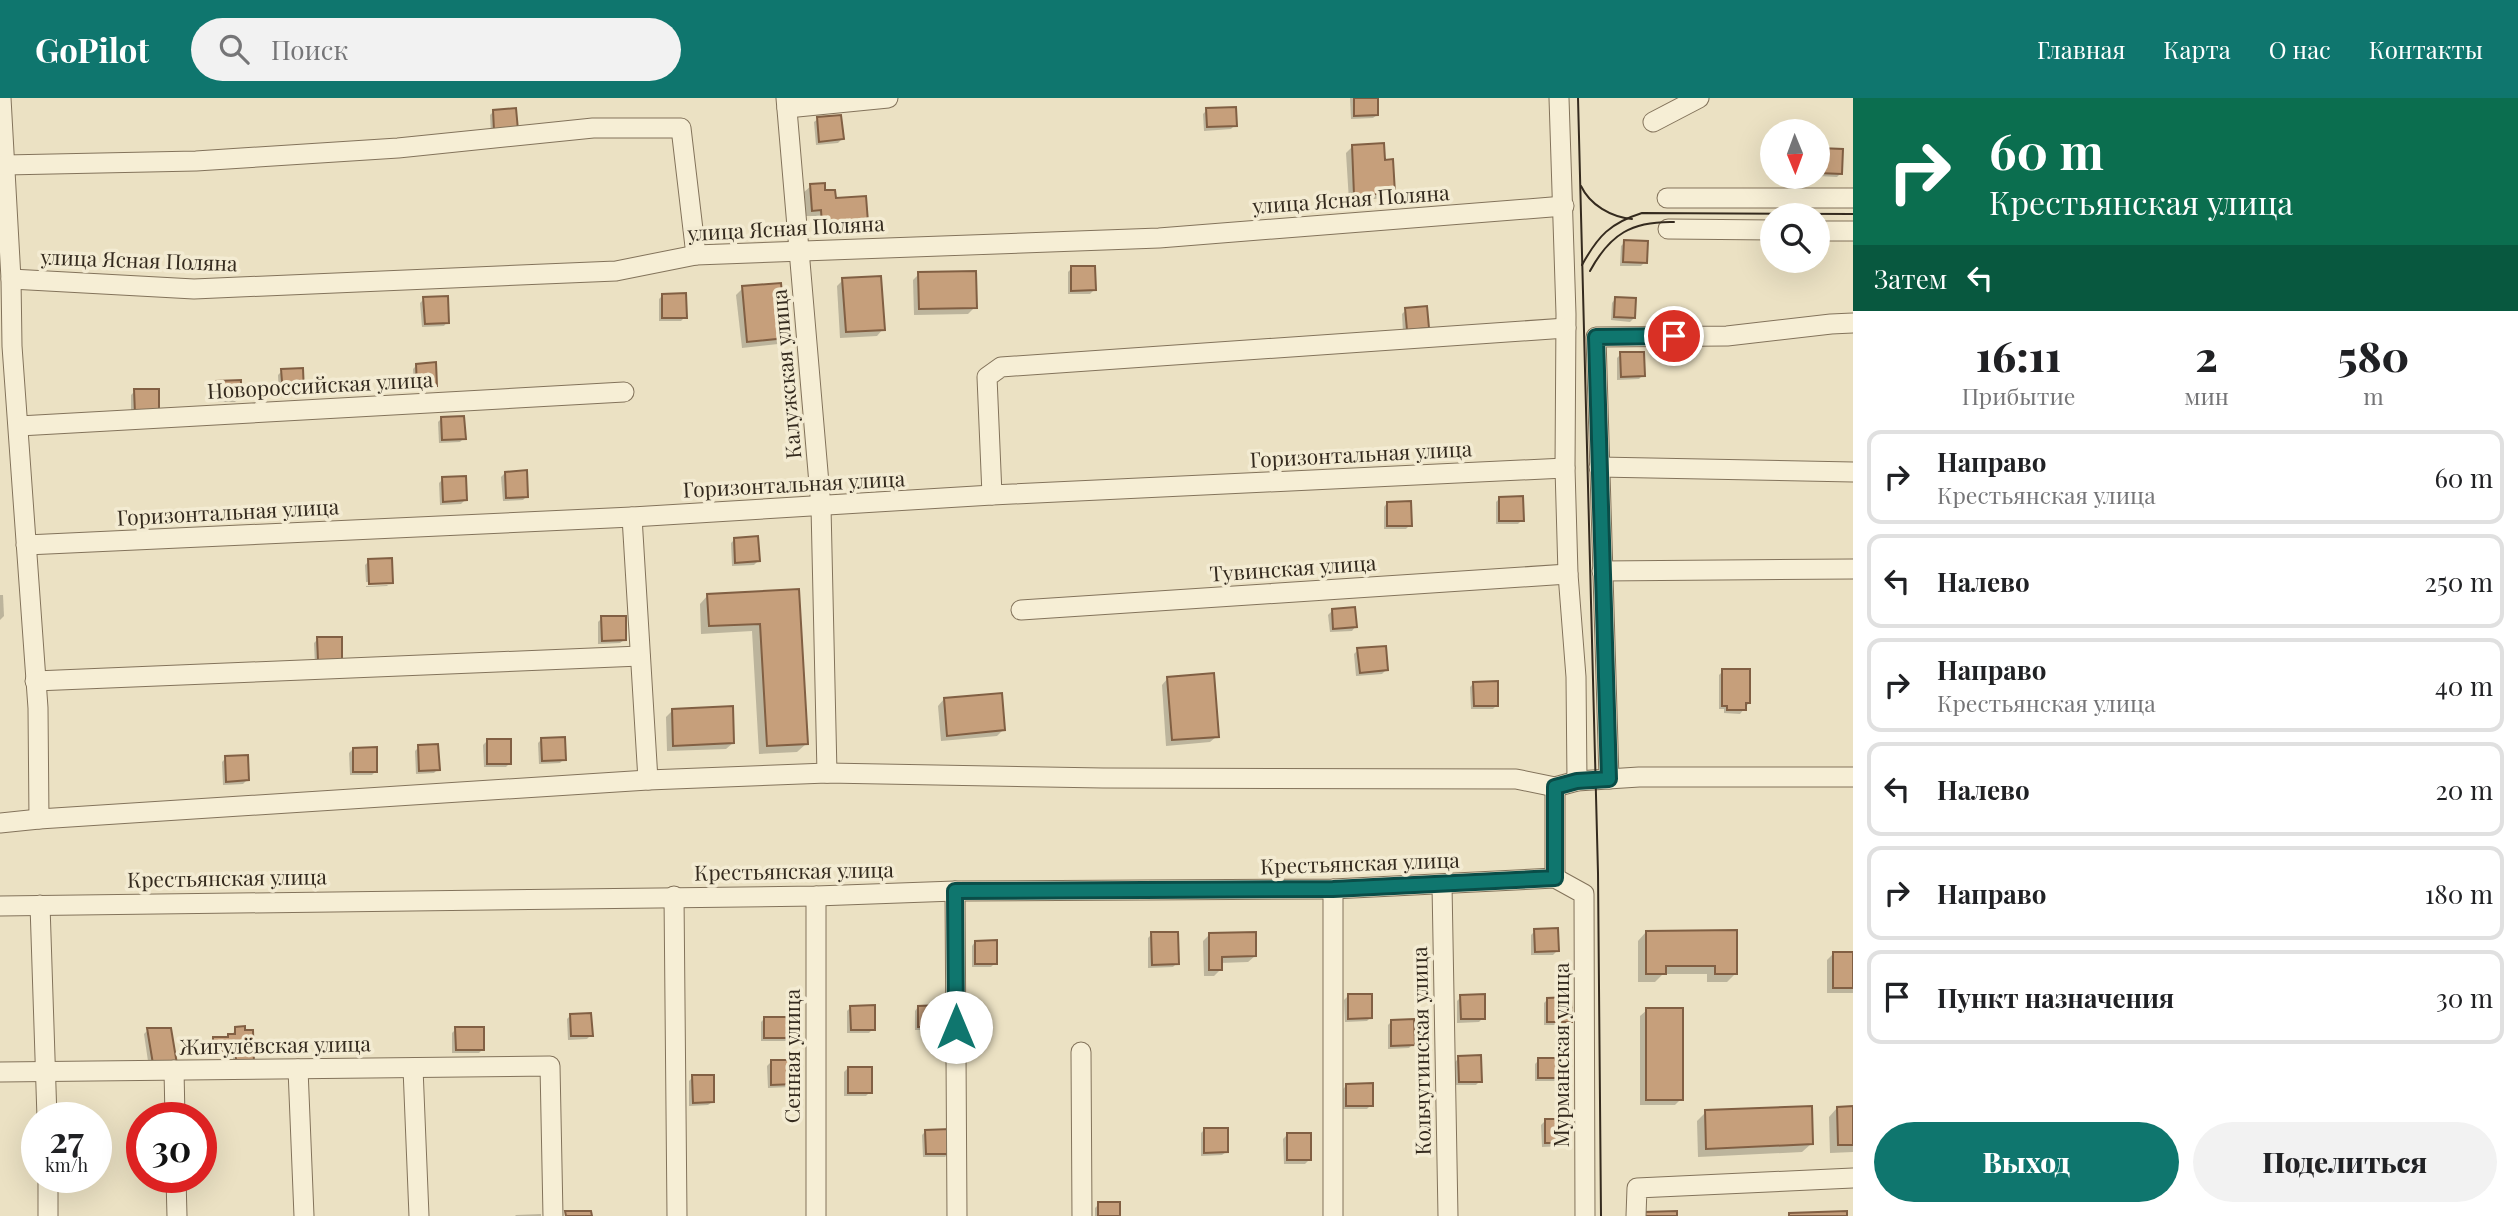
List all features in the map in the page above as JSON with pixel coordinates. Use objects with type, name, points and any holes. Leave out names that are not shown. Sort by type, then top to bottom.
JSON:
[{"type":"street","points":[[1,98],[12,346],[38,708],[39,818]]},
{"type":"street","points":[[787,103],[888,98]]},
{"type":"street","points":[[1559,98],[1566,328],[1565,468],[1568,574],[1576,677],[1577,781]]},
{"type":"street","points":[[1654,122],[1699,98]]},
{"type":"street","name":"Калужская улица","points":[[787,103],[821,507],[827,774]]},
{"type":"street","points":[[5,165],[196,161],[398,148],[593,128],[681,128],[696,255]]},
{"type":"street","points":[[1667,198],[1853,198]]},
{"type":"street","name":"улица Ясная Поляна","points":[[11,279],[194,289],[616,271],[696,255],[1159,238],[1564,206]]},
{"type":"street","points":[[1668,229],[1760,230]]},
{"type":"street","points":[[1830,231],[1853,231]]},
{"type":"street","points":[[1609,779],[1596,337],[1727,336],[1853,323]]},
{"type":"street","points":[[992,495],[987,377],[1001,367],[1566,328]]},
{"type":"street","name":"Новороссийская улица","points":[[19,426],[624,391]]},
{"type":"street","points":[[1599,467],[1853,472]]},
{"type":"street","name":"Горизонтальная улица","points":[[26,545],[632,517],[992,495],[1565,468]]},
{"type":"street","points":[[632,517],[648,780]]},
{"type":"street","points":[[1602,571],[1853,569]]},
{"type":"street","name":"Тувинская улица","points":[[1021,610],[1568,574]]},
{"type":"street","points":[[35,681],[640,656]]},
{"type":"street","points":[[0,823],[39,818],[648,780],[827,774],[1516,779],[1555,787],[1577,781],[1609,779],[1853,777]]},
{"type":"street","points":[[1555,787],[1555,878]]},
{"type":"street","name":"Крестьянская улица","points":[[0,906],[816,896],[955,891],[1333,889],[1555,878]]},
{"type":"street","name":"Мурманская улица","points":[[1555,878],[1584,894],[1585,1216]]},
{"type":"street","name":"Кольчугинская улица","points":[[1442,885],[1448,1216]]},
{"type":"street","points":[[1333,889],[1334,1216]]},
{"type":"street","points":[[955,891],[957,1216]]},
{"type":"street","points":[[674,896],[677,1216]]},
{"type":"street","name":"Сенная улица","points":[[816,896],[816,1216]]},
{"type":"street","points":[[40,905],[47,1102]]},
{"type":"street","points":[[1081,1052],[1082,1216]]},
{"type":"street","name":"Жигулёвская улица","points":[[0,1072],[550,1066],[553,1216]]},
{"type":"street","points":[[413,1068],[419,1216]]},
{"type":"street","points":[[298,1069],[304,1216]]},
{"type":"street","points":[[174,1070],[175,1102]]},
{"type":"street","points":[[1636,1216],[1637,1188],[1853,1178]]},
{"type":"street","points":[[48,1193],[48,1216]]},
{"type":"street","points":[[176,1193],[177,1216]]},
{"type":"building","points":[[1354,98],[1378,98],[1378,115],[1354,116]]},
{"type":"building","points":[[1236,107],[1237,126],[1207,127],[1206,108]]},
{"type":"building","points":[[516,108],[518,130],[494,131],[493,110]]},
{"type":"building","points":[[841,115],[844,139],[819,142],[817,117]]},
{"type":"building","points":[[1384,143],[1385,160],[1393,159],[1395,193],[1354,195],[1352,145]]},
{"type":"building","points":[[1830,148],[1843,149],[1842,174],[1830,174]]},
{"type":"building","points":[[825,183],[825,190],[835,190],[836,198],[866,196],[868,222],[822,225],[821,210],[812,211],[810,184]]},
{"type":"building","points":[[1624,240],[1648,241],[1647,263],[1623,262]]},
{"type":"building","points":[[1071,266],[1095,266],[1096,290],[1071,291]]},
{"type":"building","points":[[976,271],[977,308],[919,309],[918,272]]},
{"type":"building","points":[[881,276],[885,330],[846,332],[842,278]]},
{"type":"building","points":[[781,283],[786,338],[747,342],[742,286]]},
{"type":"building","points":[[686,293],[687,318],[662,318],[662,294]]},
{"type":"building","points":[[448,296],[449,323],[425,324],[423,297]]},
{"type":"building","points":[[1615,297],[1636,298],[1635,318],[1614,317]]},
{"type":"building","points":[[1427,306],[1429,328],[1407,330],[1405,308]]},
{"type":"building","points":[[1620,352],[1644,352],[1645,376],[1621,377]]},
{"type":"building","points":[[436,362],[437,386],[417,387],[416,364]]},
{"type":"building","points":[[303,368],[304,393],[283,394],[281,369]]},
{"type":"building","points":[[241,380],[241,399],[217,399],[216,381]]},
{"type":"building","points":[[134,389],[159,389],[159,413],[135,414]]},
{"type":"building","points":[[464,416],[466,439],[442,440],[441,417]]},
{"type":"building","points":[[527,470],[528,497],[506,498],[505,472]]},
{"type":"building","points":[[466,476],[467,500],[443,502],[442,477]]},
{"type":"building","points":[[1523,496],[1524,521],[1499,521],[1499,497]]},
{"type":"building","points":[[1411,501],[1412,526],[1387,526],[1387,502]]},
{"type":"building","points":[[758,536],[760,561],[735,563],[734,538]]},
{"type":"building","points":[[392,558],[393,583],[369,584],[368,559]]},
{"type":"building","points":[[799,589],[808,744],[767,746],[760,624],[709,626],[707,594]]},
{"type":"building","points":[[1355,607],[1357,627],[1333,629],[1332,609]]},
{"type":"building","points":[[601,616],[626,616],[626,640],[602,641]]},
{"type":"building","points":[[317,637],[342,637],[342,661],[318,661]]},
{"type":"building","points":[[1386,646],[1388,670],[1360,673],[1357,648]]},
{"type":"building","points":[[1722,669],[1750,669],[1750,703],[1746,703],[1746,710],[1727,710],[1727,706],[1722,706]]},
{"type":"building","points":[[1214,673],[1219,737],[1172,740],[1167,677]]},
{"type":"building","points":[[1498,681],[1498,706],[1474,706],[1473,682]]},
{"type":"building","points":[[1002,693],[1005,730],[947,736],[944,698]]},
{"type":"building","points":[[733,706],[734,743],[673,746],[672,709]]},
{"type":"building","points":[[565,737],[566,760],[542,761],[541,738]]},
{"type":"building","points":[[487,739],[511,739],[511,764],[487,764]]},
{"type":"building","points":[[438,744],[440,770],[419,771],[418,745]]},
{"type":"building","points":[[377,747],[377,772],[353,772],[353,748]]},
{"type":"building","points":[[248,755],[249,780],[226,782],[225,756]]},
{"type":"building","points":[[1558,928],[1559,951],[1535,952],[1534,929]]},
{"type":"building","points":[[1737,930],[1737,974],[1715,974],[1715,966],[1666,966],[1666,974],[1646,974],[1646,931]]},
{"type":"building","points":[[1151,932],[1178,932],[1179,964],[1152,965]]},
{"type":"building","points":[[1256,932],[1256,956],[1222,957],[1222,970],[1209,970],[1209,933]]},
{"type":"building","points":[[997,940],[997,964],[975,964],[975,941]]},
{"type":"building","points":[[1833,952],[1853,952],[1853,988],[1833,988]]},
{"type":"building","points":[[1348,994],[1372,994],[1372,1018],[1348,1019]]},
{"type":"building","points":[[1485,994],[1485,1019],[1461,1019],[1460,995]]},
{"type":"building","points":[[1571,997],[1572,1022],[1547,1022],[1547,998]]},
{"type":"building","points":[[875,1005],[875,1030],[851,1030],[850,1006]]},
{"type":"building","points":[[941,1005],[941,1027],[918,1027],[918,1006]]},
{"type":"building","points":[[1646,1008],[1683,1008],[1683,1100],[1646,1100]]},
{"type":"building","points":[[591,1013],[593,1036],[571,1036],[570,1014]]},
{"type":"building","points":[[764,1017],[793,1017],[793,1038],[764,1038]]},
{"type":"building","points":[[1414,1019],[1415,1045],[1391,1046],[1391,1020]]},
{"type":"building","points":[[245,1026],[245,1030],[253,1030],[254,1064],[236,1064],[236,1051],[213,1051],[213,1037],[228,1037],[228,1034],[235,1034],[235,1027]]},
{"type":"building","points":[[455,1027],[484,1027],[484,1050],[456,1050]]},
{"type":"building","points":[[147,1028],[171,1028],[177,1064],[153,1064]]},
{"type":"building","points":[[1481,1055],[1482,1082],[1459,1082],[1458,1056]]},
{"type":"building","points":[[1538,1058],[1565,1058],[1565,1078],[1538,1078]]},
{"type":"building","points":[[771,1060],[795,1060],[795,1084],[771,1085]]},
{"type":"building","points":[[848,1067],[872,1067],[872,1093],[848,1093]]},
{"type":"building","points":[[692,1075],[714,1075],[714,1102],[693,1103]]},
{"type":"building","points":[[1373,1083],[1373,1106],[1346,1106],[1346,1084]]},
{"type":"building","points":[[1812,1106],[1813,1144],[1706,1149],[1705,1110]]},
{"type":"building","points":[[1853,1106],[1853,1145],[1838,1145],[1837,1107]]},
{"type":"building","points":[[1545,1119],[1569,1119],[1569,1143],[1545,1143]]},
{"type":"building","points":[[1204,1128],[1228,1128],[1228,1152],[1204,1153]]},
{"type":"building","points":[[950,1129],[950,1154],[926,1154],[925,1130]]},
{"type":"building","points":[[1287,1133],[1311,1133],[1311,1160],[1287,1160]]},
{"type":"building","points":[[1098,1202],[1120,1202],[1120,1216],[1098,1216]]},
{"type":"building","points":[[565,1211],[591,1211],[592,1216],[566,1216]]},
{"type":"building","points":[[1677,1211],[1677,1216],[1643,1216],[1643,1212]]},
{"type":"building","points":[[1847,1211],[1847,1216],[1789,1216],[1789,1213]]},
{"type":"tram line","points":[[1578,98],[1598,873],[1601,1216]]},
{"type":"tram line","points":[[1581,186],[1590,199],[1602,209],[1616,216],[1632,219]]},
{"type":"tram line","points":[[1582,265],[1606,232],[1621,221],[1642,213],[1853,214]]},
{"type":"tram line","points":[[1590,271],[1606,248],[1624,232],[1646,224],[1674,222]]},
{"type":"route","points":[[956,1027],[955,891],[1333,889],[1555,878],[1555,787],[1577,781],[1609,779],[1596,337],[1674,336]]}]
